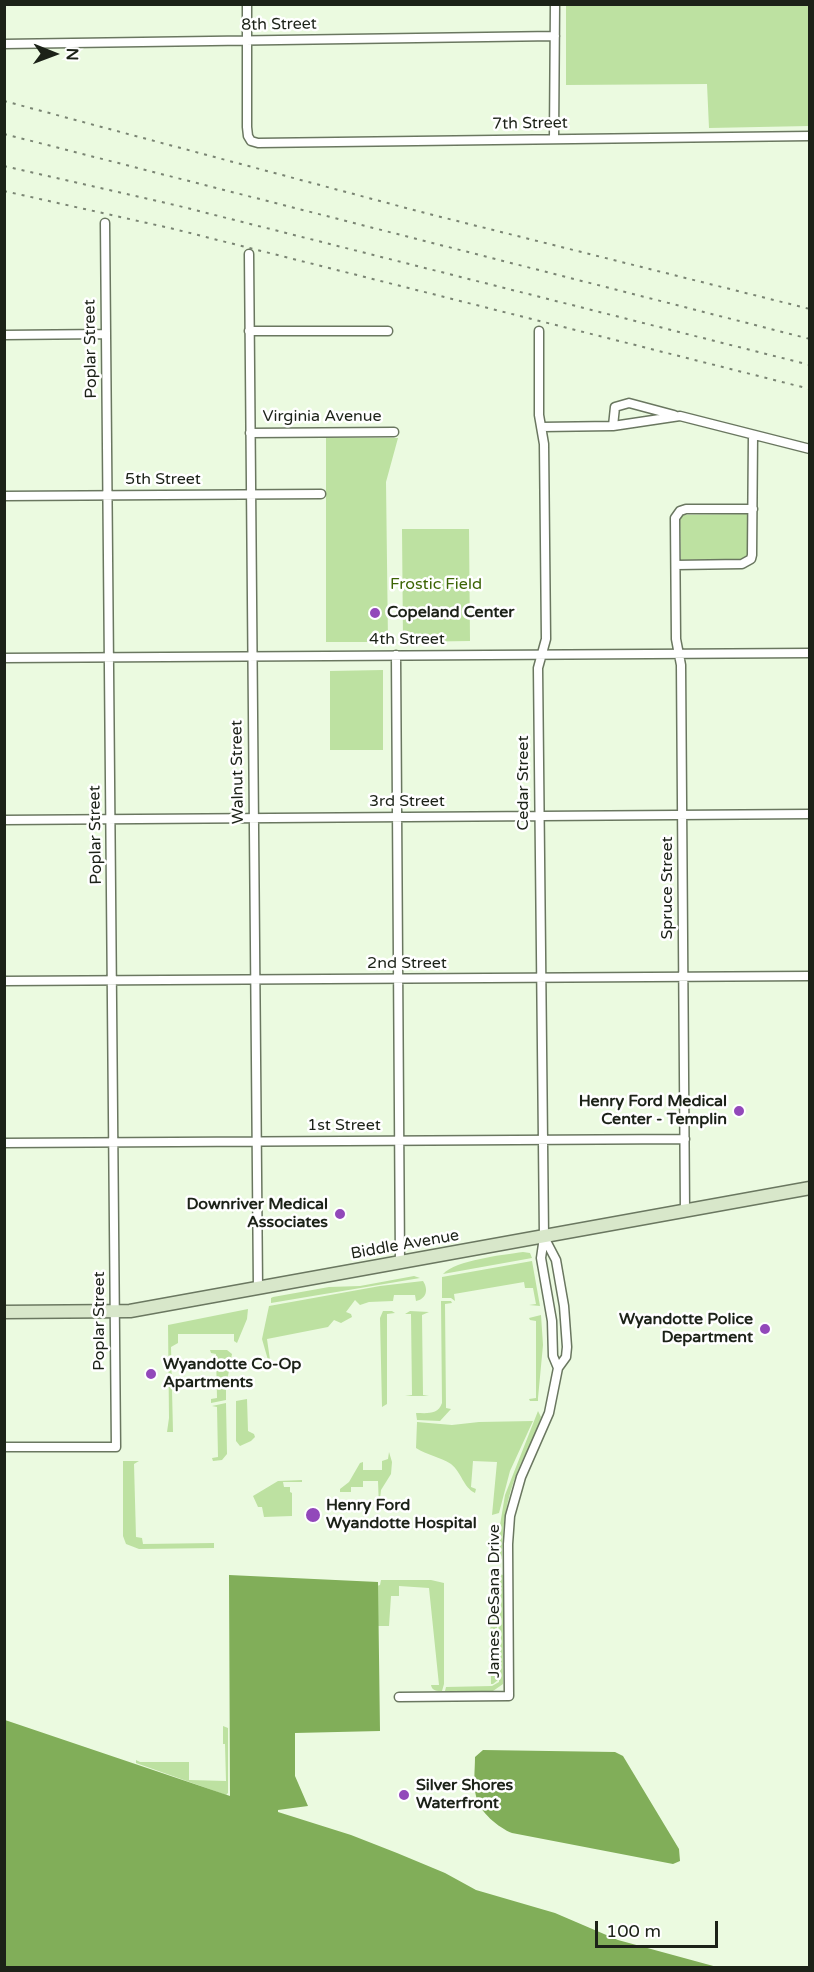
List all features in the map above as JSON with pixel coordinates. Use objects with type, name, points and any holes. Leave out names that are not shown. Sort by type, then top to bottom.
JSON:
[{"type":"main road","name":"Biddle Avenue","points":[[4,1312],[130,1311],[810,1188]]},
{"type":"street","points":[[247,4],[248,41]]},
{"type":"street","points":[[555,4],[555,139]]},
{"type":"street","name":"8th Street","points":[[4,44],[555,36]]},
{"type":"street","name":"7th Street","points":[[248,41],[248,136],[251,141],[258,143],[810,136]]},
{"type":"street","name":"Poplar Street","points":[[4,1448],[116,1447],[105,223]]},
{"type":"street","name":"Walnut Street","points":[[249,254],[258,1288]]},
{"type":"street","name":"Cedar Street","points":[[539,330],[539,415],[544,444],[546,627],[546,642],[538,668],[544,1237]]},
{"type":"street","points":[[249,331],[388,331]]},
{"type":"street","points":[[4,335],[106,334]]},
{"type":"street","points":[[613,426],[615,407],[623,403],[810,449]]},
{"type":"street","points":[[541,427],[613,426],[680,416]]},
{"type":"street","name":"Virginia Avenue","points":[[250,432],[394,432]]},
{"type":"street","points":[[676,565],[742,564],[748,562],[753,555],[753,435]]},
{"type":"street","name":"5th Street","points":[[4,496],[321,494]]},
{"type":"street","name":"Spruce Street","points":[[685,1210],[681,665],[676,639],[675,519],[680,511],[686,509],[753,509]]},
{"type":"street","name":"4th Street","points":[[4,658],[810,653]]},
{"type":"street","points":[[396,655],[400,1263]]},
{"type":"street","name":"3rd Street","points":[[4,820],[810,814]]},
{"type":"street","name":"2nd Street","points":[[4,981],[810,976]]},
{"type":"street","name":"1st Street","points":[[4,1143],[685,1139]]},
{"type":"street","name":"James DeSana Drive","points":[[544,1237],[541,1258],[552,1321],[553,1356],[558,1368]]},
{"type":"street","name":"James DeSana Drive","points":[[399,1697],[509,1696],[508,1544],[510,1516],[521,1477],[549,1413],[558,1368],[566,1357],[566,1327],[556,1260],[544,1237]]},
{"type":"green space","points":[[566,5],[809,5],[809,126],[709,128],[707,84],[566,85]]},
{"type":"green space","points":[[326,438],[398,438],[386,482],[388,642],[326,642]]},
{"type":"green space","points":[[747,514],[747,559],[681,560],[680,515]]},
{"type":"green space","name":"Frostic Field","points":[[402,529],[469,529],[470,641],[403,642]]},
{"type":"green space","points":[[383,670],[383,750],[330,750],[330,671]]},
{"type":"green space","points":[[523,1252],[530,1253],[532,1258],[443,1274],[458,1265]]},
{"type":"green space","points":[[532,1261],[540,1306],[529,1305],[536,1304],[533,1288],[525,1288],[524,1282],[454,1294],[455,1301],[451,1298],[442,1298],[442,1277]]},
{"type":"green space","points":[[414,1276],[420,1278],[271,1303],[273,1297],[329,1287],[360,1286]]},
{"type":"green space","points":[[423,1281],[426,1291],[419,1300],[416,1301],[415,1295],[394,1295],[393,1301],[369,1302],[360,1305],[355,1300],[346,1312],[352,1317],[341,1323],[334,1320],[328,1327],[267,1339],[270,1360],[268,1360],[262,1339],[269,1306],[380,1286]]},
{"type":"green space","points":[[441,1301],[452,1303],[445,1304],[446,1408],[451,1409],[440,1421],[417,1420],[416,1413],[438,1410],[442,1403]]},
{"type":"green space","points":[[248,1309],[247,1319],[237,1343],[234,1341],[234,1334],[178,1334],[178,1343],[171,1347],[173,1432],[167,1432],[169,1418],[168,1325]]},
{"type":"green space","points":[[383,1311],[395,1313],[387,1314],[387,1404],[382,1407],[380,1318]]},
{"type":"green space","points":[[410,1311],[429,1312],[422,1315],[423,1395],[429,1396],[405,1396],[412,1395],[411,1314],[405,1314]]},
{"type":"green space","points":[[541,1315],[543,1345],[538,1401],[530,1401],[529,1399],[536,1398],[536,1321],[529,1318]]},
{"type":"green space","points":[[210,1350],[227,1350],[232,1354],[226,1400],[211,1403],[211,1399],[217,1398],[216,1354],[211,1353]]},
{"type":"green space","points":[[247,1399],[248,1431],[255,1437],[240,1446],[236,1441],[236,1401]]},
{"type":"green space","points":[[226,1403],[227,1454],[222,1460],[213,1461],[212,1458],[218,1457],[217,1407],[212,1406]]},
{"type":"green space","points":[[538,1411],[541,1417],[539,1424],[510,1492],[504,1525],[502,1559],[498,1560],[499,1531],[505,1495]]},
{"type":"green space","points":[[533,1421],[510,1471],[499,1513],[492,1515],[497,1462],[473,1461],[471,1487],[476,1489],[475,1493],[451,1464],[416,1448],[417,1422],[452,1425]]},
{"type":"green space","points":[[389,1452],[392,1462],[391,1474],[381,1490],[379,1508],[378,1481],[363,1481],[363,1487],[351,1487],[351,1492],[340,1492],[360,1463],[363,1462],[363,1470],[382,1470],[382,1461],[388,1459]]},
{"type":"green space","points":[[123,1461],[139,1461],[134,1464],[136,1537],[142,1538],[143,1544],[214,1543],[214,1548],[139,1549],[126,1544],[123,1536]]},
{"type":"green space","points":[[302,1480],[302,1482],[283,1482],[284,1487],[290,1487],[292,1493],[292,1516],[264,1517],[262,1507],[258,1507],[253,1496],[278,1481]]},
{"type":"green space","points":[[490,1572],[496,1572],[498,1680],[493,1684],[491,1684]]},
{"type":"green space","points":[[498,1573],[503,1575],[503,1684],[493,1691],[445,1691],[446,1687],[492,1686],[499,1682]]},
{"type":"green space","points":[[381,1580],[431,1580],[444,1583],[444,1684],[442,1691],[434,1690],[431,1685],[439,1685],[429,1588],[399,1586],[399,1596],[391,1596],[389,1626],[377,1626],[377,1586],[380,1585]]},
{"type":"green space","points":[[223,1726],[228,1728],[228,1793],[226,1795],[136,1763],[136,1760],[140,1762],[189,1762],[189,1780],[226,1781]]},
{"type":"shaded area","points":[[229,1575],[378,1582],[380,1731],[295,1733],[295,1776],[308,1806],[278,1810],[278,1812],[351,1835],[397,1853],[445,1873],[476,1890],[555,1913],[618,1940],[717,1967],[5,1967],[5,1720],[230,1796]]},
{"type":"shaded area","points":[[483,1750],[615,1752],[623,1756],[679,1849],[680,1861],[673,1864],[507,1831],[485,1813],[476,1796],[475,1757]]},
{"type":"railway","points":[[4,101],[425,213],[810,309]]},
{"type":"railway","points":[[4,134],[810,339]]},
{"type":"railway","points":[[4,166],[179,206],[810,365]]},
{"type":"railway","points":[[4,191],[174,229],[810,389]]},
{"type":"place","name":"Copeland Center","points":[[375,613]]},
{"type":"place","name":"Henry Ford Medical Center - Templin","points":[[739,1111]]},
{"type":"place","name":"Downriver Medical Associates","points":[[340,1214]]},
{"type":"place","name":"Wyandotte Police Department","points":[[765,1329]]},
{"type":"place","name":"Wyandotte Co-Op Apartments","points":[[151,1374]]},
{"type":"place","name":"Henry Ford Wyandotte Hospital","points":[[313,1515]]},
{"type":"place","name":"Silver Shores Waterfront","points":[[404,1795]]}]
